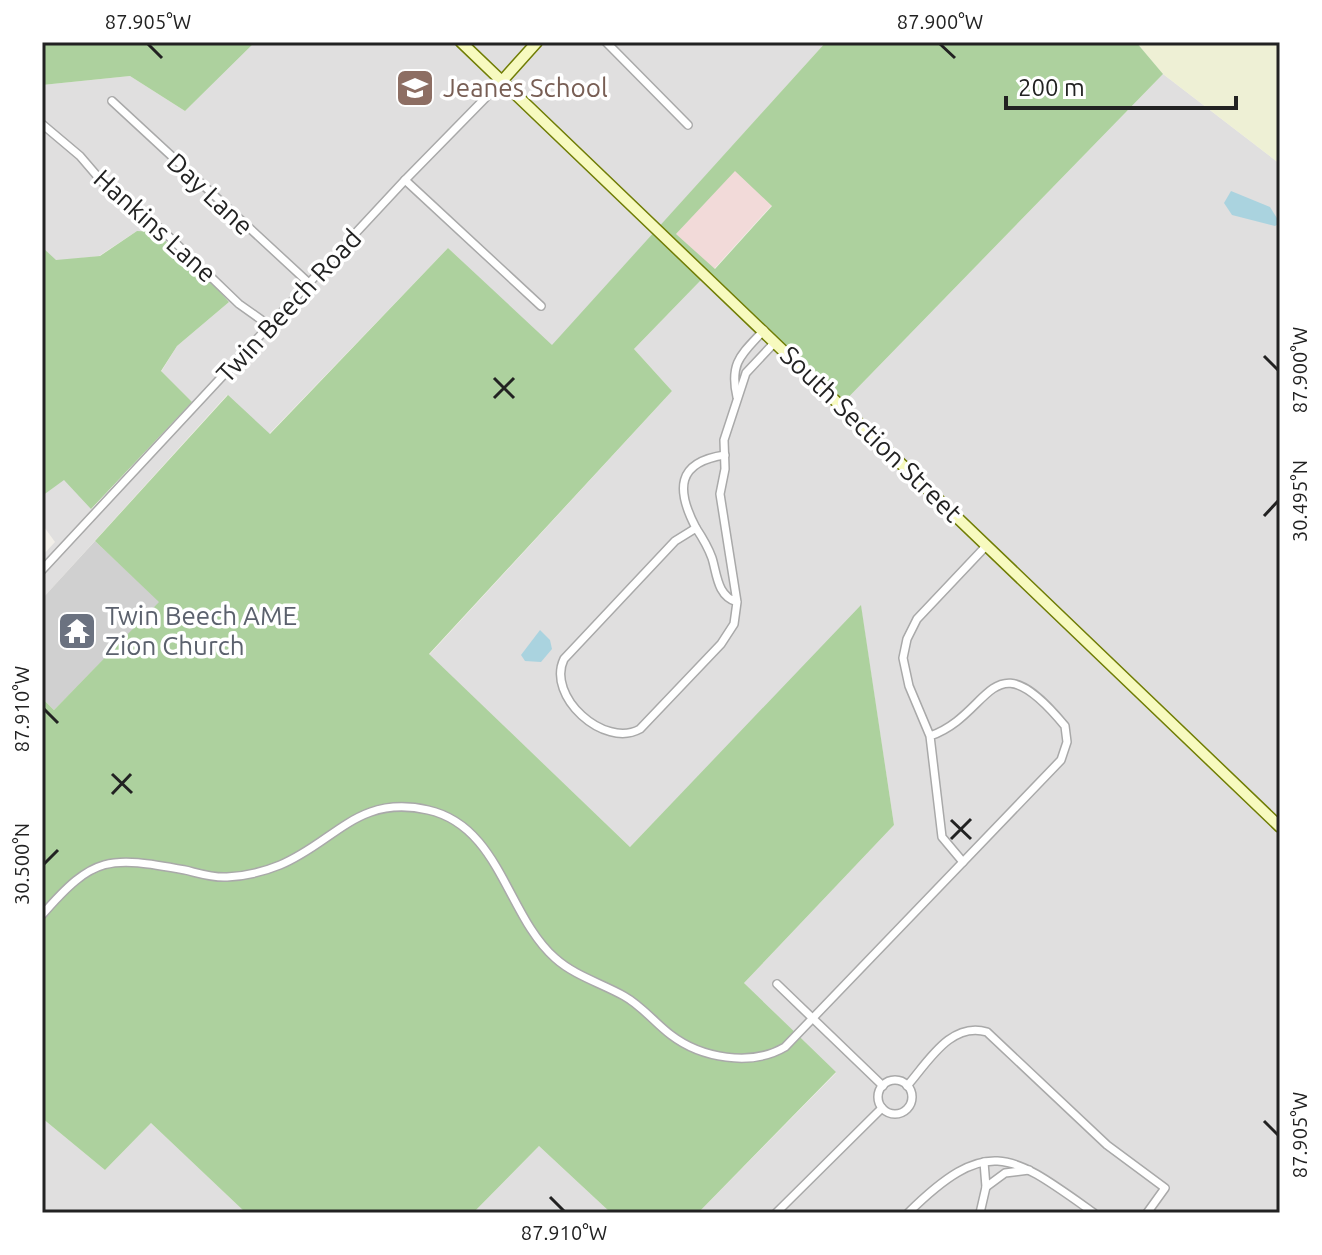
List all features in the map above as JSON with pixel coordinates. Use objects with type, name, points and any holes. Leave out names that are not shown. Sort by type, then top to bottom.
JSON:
[{"type":"street","name":"South Section Street","points":[[461,42],[1280,827]]},
{"type":"street","name":"Twin Beech Road","points":[[42,570],[537,42]]},
{"type":"street","points":[[606,42],[688,125]]},
{"type":"street","name":"Day Lane","points":[[112,101],[310,284]]},
{"type":"street","name":"Hankins Lane","points":[[42,124],[80,156],[116,198],[161,229],[239,304],[270,326]]},
{"type":"street","points":[[405,180],[541,306]]},
{"type":"street","points":[[737,398],[733,378],[736,364],[764,330]]},
{"type":"street","points":[[696,528],[675,541],[564,659],[559,675],[563,692],[603,732],[621,736],[634,733],[721,644],[734,624],[737,602],[720,494],[724,440],[746,373],[775,342]]},
{"type":"street","points":[[725,455],[701,460],[683,483],[682,502],[710,553],[719,586],[730,600],[737,602]]},
{"type":"street","points":[[963,862],[942,837],[930,736],[904,671],[907,639],[921,613],[987,545]]},
{"type":"street","points":[[42,915],[71,882],[103,864],[120,860],[222,877],[253,874],[282,864],[342,824],[367,812],[399,807],[430,810],[457,824],[480,843],[554,958],[581,976],[626,997],[690,1046],[715,1056],[765,1057],[785,1047],[814,1019],[1061,760],[1067,742],[1065,726],[1026,688],[998,685],[981,696],[951,728],[930,736]]},
{"type":"street","points":[[777,984],[883,1086]]},
{"type":"street","points":[[907,1086],[951,1037],[970,1030],[987,1032],[1107,1145],[1165,1188],[1147,1213]]},
{"type":"street","points":[[896,1081],[907,1086],[911,1099],[907,1109],[892,1114],[882,1108],[878,1095],[883,1086],[896,1081]]},
{"type":"street","points":[[776,1213],[882,1108]]},
{"type":"street","points":[[908,1213],[953,1174],[984,1162],[1007,1161],[1034,1171],[1094,1213]]},
{"type":"street","points":[[980,1213],[986,1187],[984,1162]]},
{"type":"street","points":[[986,1187],[1005,1173],[1034,1171]]},
{"type":"shaded area","points":[[255,42],[826,42],[552,346],[448,248],[269,434],[227,395],[42,599],[42,556],[55,542],[42,524],[42,496],[64,479],[92,509],[192,403],[161,372],[177,346],[229,302],[137,231],[99,256],[56,261],[42,247],[42,85],[130,76],[185,111]]},
{"type":"shaded area","points":[[1163,74],[1280,164],[1280,1213],[698,1213],[836,1073],[744,983],[894,825],[861,607],[630,847],[429,655],[672,391],[634,349],[701,280],[837,409]]},
{"type":"shaded area","points":[[735,170],[772,205],[714,269],[676,234]]},
{"type":"shaded area","name":"Twin Beech AME Zion Church","points":[[95,541],[160,602],[54,710],[42,698],[42,599]]},
{"type":"shaded area","points":[[42,1118],[105,1170],[151,1123],[246,1213],[42,1213]]},
{"type":"shaded area","points":[[539,1146],[611,1213],[473,1213]]},
{"type":"green space","points":[[42,42],[255,42],[185,111],[130,76],[42,85]]},
{"type":"green space","points":[[826,42],[1136,42],[1163,74],[837,409],[701,280],[634,349],[672,391],[429,654],[630,847],[861,605],[894,825],[744,983],[836,1072],[698,1213],[611,1213],[539,1146],[473,1213],[246,1213],[151,1123],[105,1170],[42,1118],[42,698],[54,710],[159,602],[95,541],[228,395],[270,434],[448,248],[552,345]],"holes":[[[735,171],[772,206],[715,269],[676,234]]]},
{"type":"green space","points":[[1136,42],[1280,42],[1280,164],[1163,74]]},
{"type":"green space","points":[[137,231],[155,232],[203,273],[229,302],[177,346],[161,371],[192,402],[91,509],[64,480],[42,496],[42,247],[56,260],[100,256]]},
{"type":"water","points":[[1231,191],[1270,207],[1280,223],[1275,226],[1232,215],[1224,203]]},
{"type":"water","points":[[540,630],[550,640],[552,649],[541,662],[525,661],[521,655]]},
{"type":"place","name":"Jeanes School","points":[[415,88]]},
{"type":"place","name":"Twin Beech AME Zion Church","points":[[77,631]]}]
